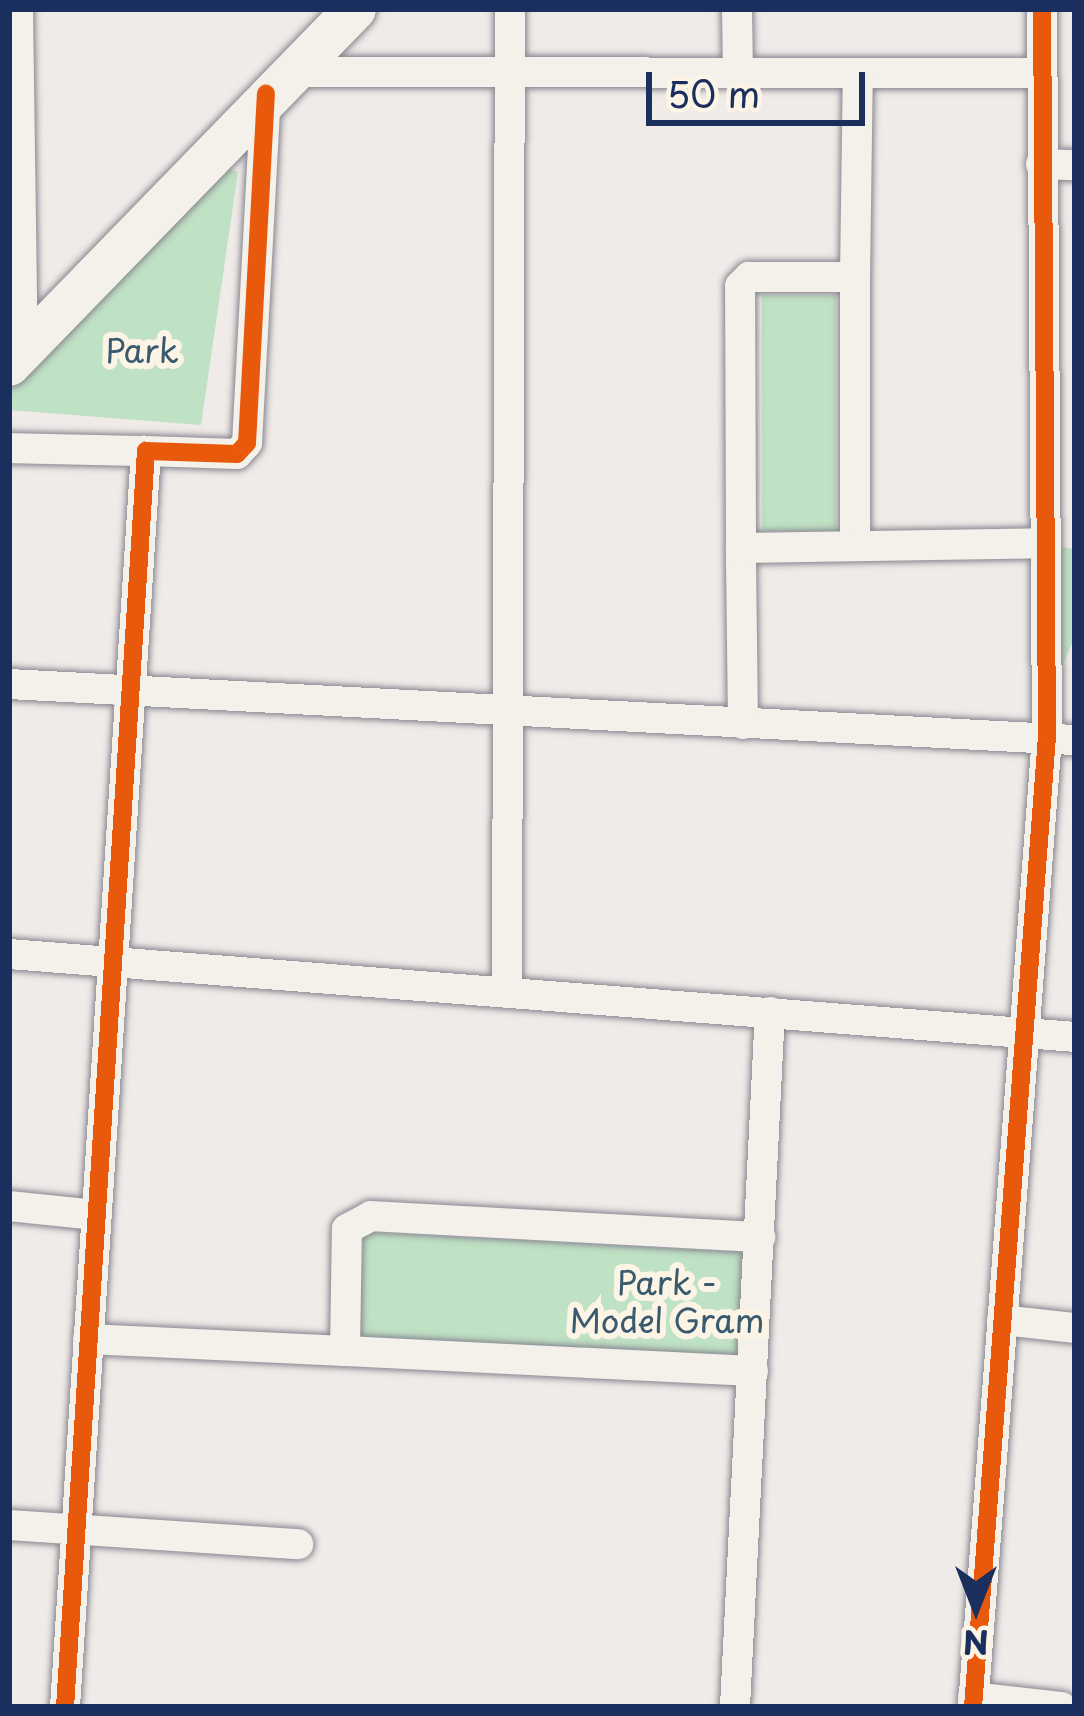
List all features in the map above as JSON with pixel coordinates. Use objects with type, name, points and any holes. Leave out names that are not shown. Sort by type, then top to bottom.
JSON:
[{"type":"street","points":[[16,357],[19,9]]},
{"type":"street","points":[[16,357],[276,83],[355,9]]},
{"type":"street","points":[[507,993],[512,715],[510,9]]},
{"type":"street","points":[[737,9],[739,74]]},
{"type":"street","points":[[1042,9],[1041,164],[1061,738],[1028,1035],[973,1702],[1061,1707]]},
{"type":"street","points":[[276,83],[509,75],[1041,73]]},
{"type":"street","points":[[855,546],[858,74]]},
{"type":"street","points":[[9,448],[237,454],[248,443],[276,83]]},
{"type":"street","points":[[1041,164],[1075,165]]},
{"type":"street","points":[[743,724],[742,279],[855,277]]},
{"type":"street","points":[[65,1707],[136,692],[146,451]]},
{"type":"street","points":[[741,548],[1056,533]]},
{"type":"street","points":[[9,684],[512,715],[1061,738]]},
{"type":"street","points":[[9,953],[1075,1037]]},
{"type":"street","points":[[735,1707],[770,1012]]},
{"type":"street","points":[[9,1206],[96,1216]]},
{"type":"street","points":[[345,1351],[347,1228],[360,1216],[760,1237]]},
{"type":"street","points":[[1002,1320],[1075,1328]]},
{"type":"street","points":[[88,1340],[753,1371]]},
{"type":"street","points":[[9,1525],[298,1544]]},
{"type":"green space","name":"Park","points":[[224,166],[238,172],[201,425],[9,410],[9,384]]},
{"type":"green space","points":[[762,295],[836,295],[836,531],[762,531]]},
{"type":"green space","points":[[1043,544],[1075,549],[1075,636],[1043,713]]},
{"type":"green space","name":"Park - Model Gram","points":[[364,1232],[753,1252],[748,1359],[358,1339]]},
{"type":"cycle path","points":[[973,1707],[1047,736],[1042,9]]},
{"type":"cycle path","points":[[65,1707],[146,451],[237,454],[247,443],[266,94]]}]
